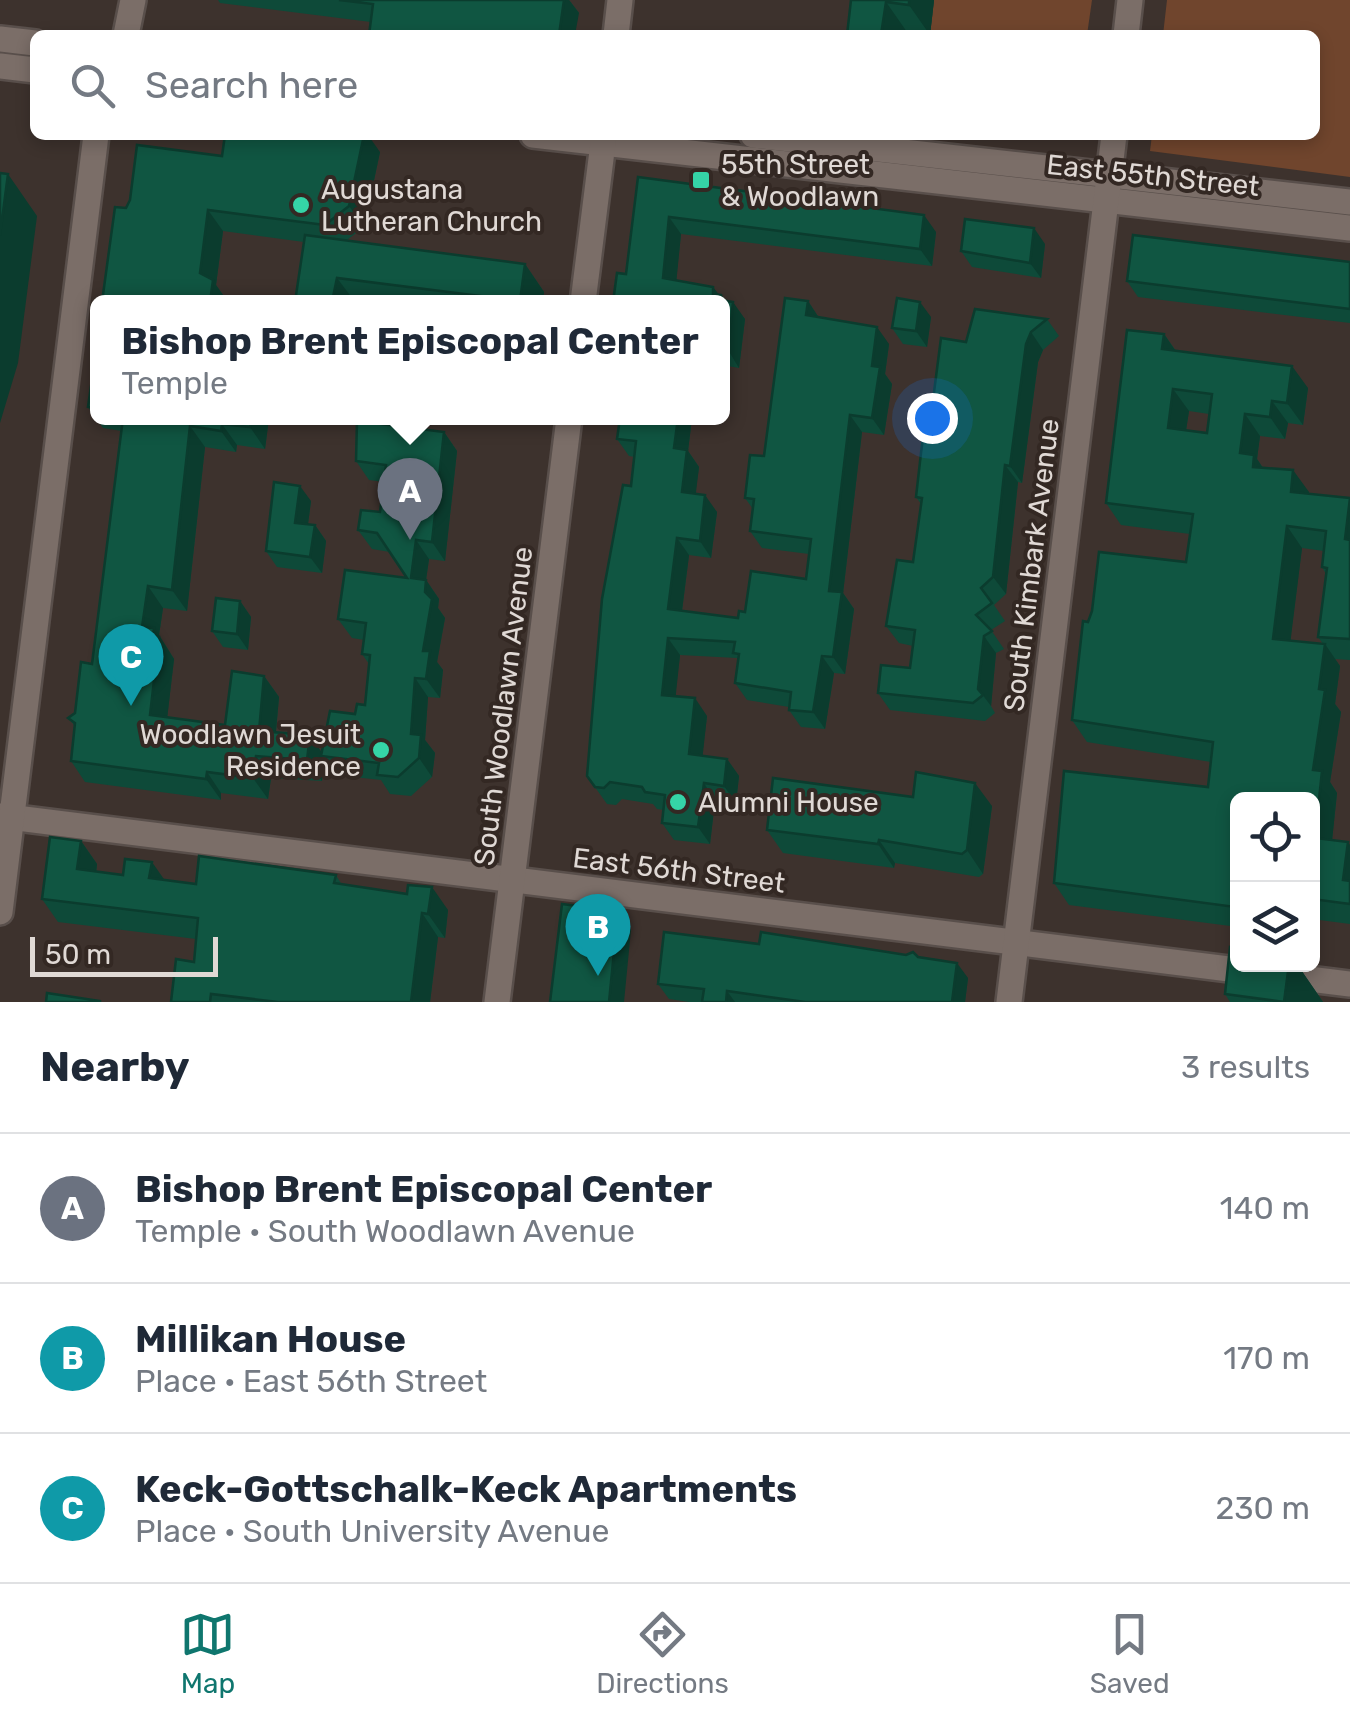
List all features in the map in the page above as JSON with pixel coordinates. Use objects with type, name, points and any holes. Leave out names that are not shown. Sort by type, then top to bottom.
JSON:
[{"type":"street","points":[[127,30],[133,0]]},
{"type":"street","points":[[617,30],[620,0]]},
{"type":"street","points":[[1127,30],[1130,0]]},
{"type":"street","points":[[0,39],[30,43]]},
{"type":"street","points":[[0,66],[30,69]]},
{"type":"street","points":[[0,912],[6,816],[95,140]]},
{"type":"street","points":[[584,295],[603,140]]},
{"type":"street","name":"East 55th Street","points":[[603,140],[1350,228]]},
{"type":"street","name":"East 55th Street","points":[[801,140],[1350,202]]},
{"type":"street","name":"South Kimbark Avenue","points":[[1009,1002],[1113,140]]},
{"type":"street","name":"South Woodlawn Avenue","points":[[497,1002],[568,425]]},
{"type":"street","name":"East 56th Street","points":[[6,816],[1350,984]]},
{"type":"shaded area","points":[[934,0],[1092,0],[1088,30],[931,30]]},
{"type":"shaded area","points":[[1167,0],[1350,0],[1350,177],[1150,151],[1151,140],[1320,140],[1320,30],[1164,30]]},
{"type":"building","points":[[339,0],[564,0],[560,30],[370,30],[373,4]]},
{"type":"building","points":[[851,0],[909,0],[909,5],[886,2],[882,30],[848,30]]},
{"type":"building","points":[[224,140],[363,140],[349,206],[325,225],[208,210],[200,273],[213,280],[211,295],[103,295],[115,207],[126,208],[130,200],[137,145],[222,156]]},
{"type":"building","points":[[0,173],[8,174],[0,235]]},
{"type":"building","points":[[638,177],[924,215],[920,249],[669,217],[663,278],[713,287],[713,294],[721,295],[614,295],[617,273],[626,274]]},
{"type":"building","points":[[965,219],[1034,228],[1030,263],[961,251]]},
{"type":"building","points":[[305,235],[525,264],[521,295],[472,295],[337,278],[333,295],[296,295]]},
{"type":"building","points":[[1133,235],[1350,262],[1350,309],[1127,281]]},
{"type":"building","points":[[785,298],[808,301],[806,315],[877,327],[872,366],[880,367],[872,418],[850,415],[829,591],[842,592],[833,657],[822,656],[813,712],[789,710],[791,692],[735,683],[739,654],[733,653],[735,642],[668,638],[662,695],[695,698],[689,754],[727,759],[724,786],[704,783],[698,827],[662,823],[665,795],[610,782],[604,788],[595,787],[587,776],[602,599],[623,485],[631,486],[636,441],[617,439],[619,425],[677,425],[674,448],[687,450],[682,492],[705,495],[700,541],[677,538],[668,609],[738,618],[739,611],[745,612],[751,571],[806,579],[811,539],[750,531],[754,499],[745,498],[750,455],[764,456]]},
{"type":"building","points":[[897,298],[920,302],[916,331],[892,328]]},
{"type":"building","points":[[975,309],[1047,319],[1031,332],[1026,344],[1010,466],[1005,465],[993,577],[981,588],[992,603],[976,615],[992,631],[984,636],[978,689],[983,695],[973,703],[878,693],[881,665],[910,668],[915,630],[886,626],[897,560],[913,562],[922,498],[916,497],[921,453],[924,430],[929,431],[941,338],[966,342]]},
{"type":"building","points":[[1127,330],[1164,334],[1162,349],[1292,366],[1287,403],[1272,401],[1270,417],[1245,414],[1240,453],[1254,455],[1253,467],[1293,470],[1291,492],[1350,498],[1345,539],[1350,540],[1350,639],[1318,637],[1327,568],[1322,567],[1326,531],[1287,526],[1273,639],[1325,644],[1319,689],[1325,690],[1313,770],[1322,771],[1320,792],[1230,792],[1230,906],[1054,883],[1064,771],[1208,787],[1213,742],[1072,720],[1083,621],[1088,622],[1092,611],[1099,552],[1186,562],[1193,514],[1106,503]],"holes":[[[1173,389],[1212,394],[1207,433],[1168,428]]]},
{"type":"building","points":[[122,425],[222,425],[221,431],[190,426],[172,590],[148,586],[142,627],[154,628],[153,637],[159,637],[150,715],[225,725],[232,671],[264,676],[259,731],[310,735],[307,760],[256,756],[253,778],[207,772],[206,779],[71,761],[75,723],[68,718],[75,713],[81,662],[92,664]]},
{"type":"building","points":[[357,425],[444,432],[432,542],[416,540],[411,578],[426,580],[425,592],[432,599],[423,651],[430,651],[426,679],[415,678],[411,734],[421,735],[419,758],[398,777],[377,775],[379,763],[321,756],[330,711],[355,714],[357,704],[365,705],[370,655],[362,654],[366,623],[338,619],[345,570],[407,578],[377,533],[358,530],[361,510],[380,512],[386,465],[356,461]]},
{"type":"building","points":[[274,482],[300,486],[295,523],[315,525],[310,557],[266,551]]},
{"type":"building","points":[[216,598],[240,601],[237,634],[212,631]]},
{"type":"building","points":[[916,772],[975,783],[967,850],[962,854],[879,840],[878,844],[767,830],[773,778],[913,797]]},
{"type":"building","points":[[50,837],[81,841],[77,869],[123,875],[125,859],[152,862],[149,878],[196,884],[199,856],[336,875],[334,883],[407,894],[408,885],[432,887],[428,914],[422,913],[411,1002],[278,1002],[211,994],[210,1002],[171,1002],[176,959],[194,962],[198,918],[42,899]]},
{"type":"building","points":[[1320,839],[1348,842],[1343,880],[1350,881],[1350,904],[1320,900]]},
{"type":"building","points":[[562,904],[618,911],[609,1002],[550,1002]]},
{"type":"building","points":[[664,932],[759,944],[761,932],[906,955],[913,952],[918,957],[957,963],[952,1002],[805,1002],[727,991],[726,1002],[702,1002],[704,989],[658,984]]},
{"type":"building","points":[[1230,947],[1230,972],[1288,972],[1284,1002],[1225,994]]},
{"type":"building","points":[[47,993],[100,1001],[100,1002],[46,1002]]},
{"type":"place","name":"55th Street & Woodlawn","points":[[701,180]]},
{"type":"place","name":"Augustana Lutheran Church","points":[[301,205]]},
{"type":"place","name":"Bishop Brent Episcopal Center","points":[[410,540]]},
{"type":"place","name":"Keck-Gottschalk-Keck Apartments","points":[[131,706]]},
{"type":"place","name":"Woodlawn Jesuit Residence","points":[[381,750]]},
{"type":"place","name":"Alumni House","points":[[678,802]]},
{"type":"place","name":"Millikan House","points":[[598,976]]}]
